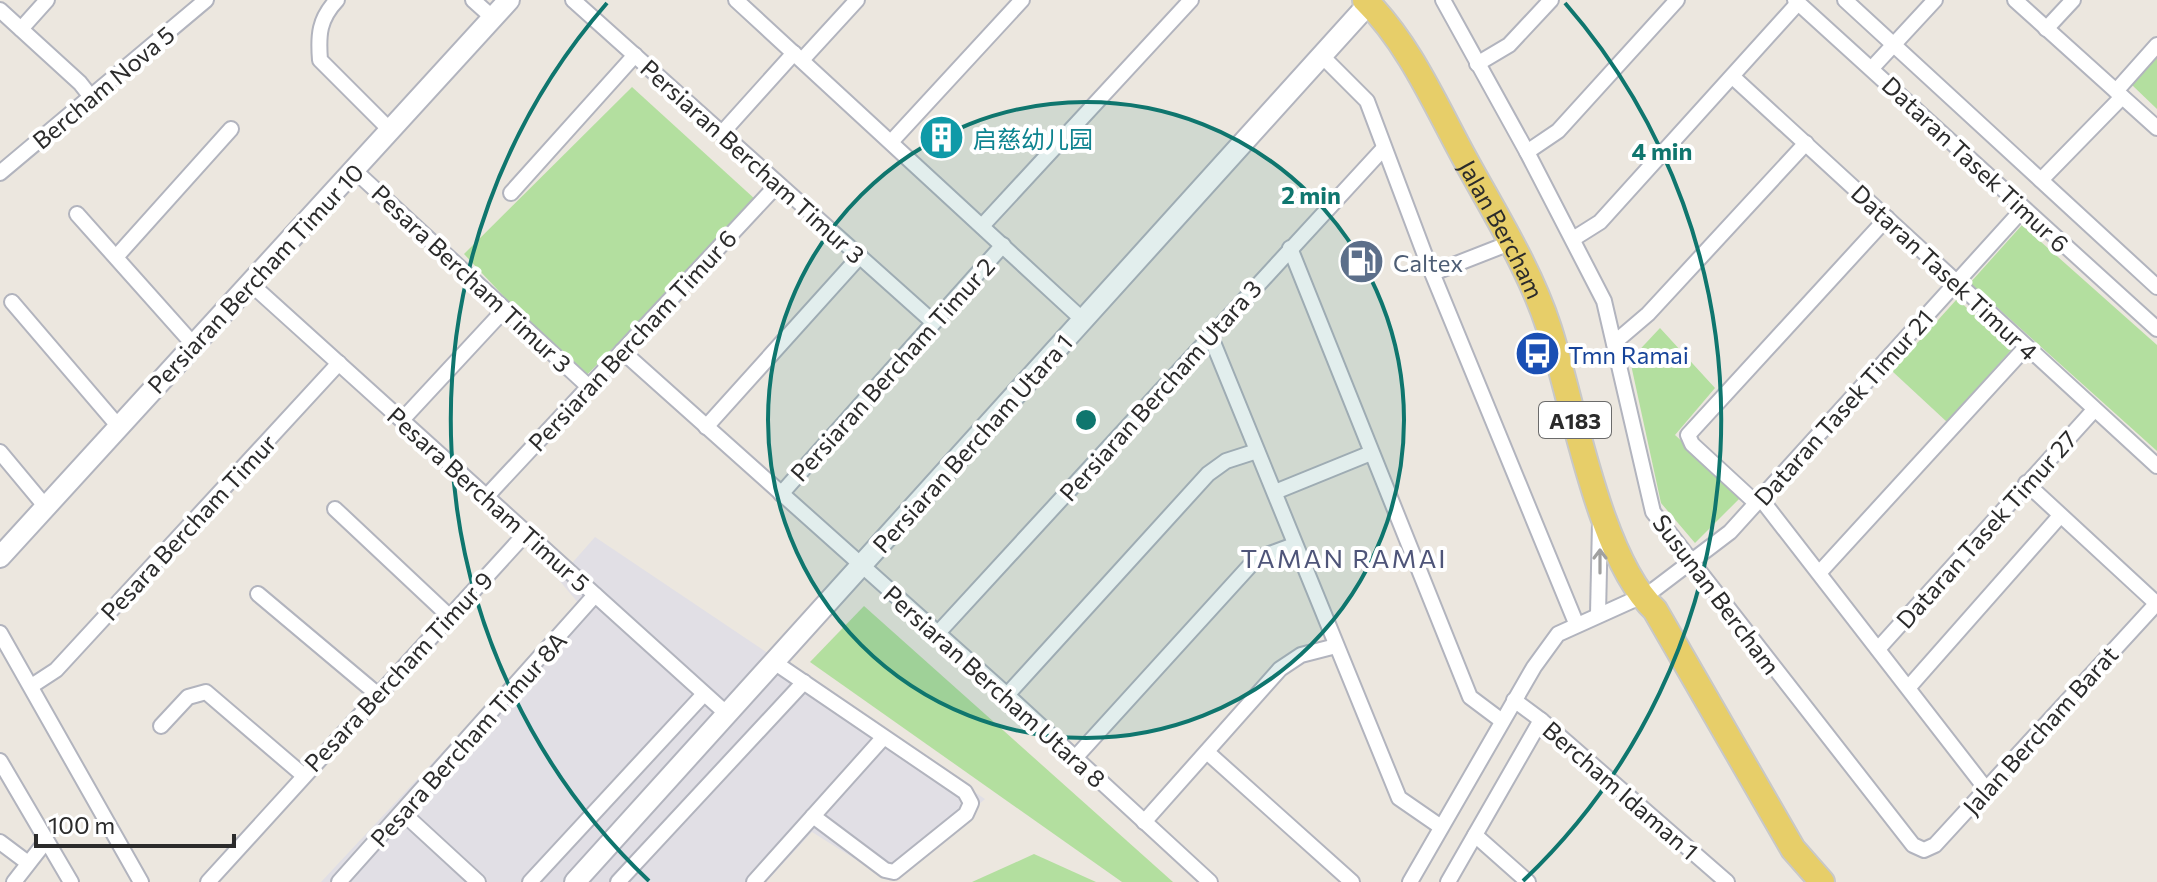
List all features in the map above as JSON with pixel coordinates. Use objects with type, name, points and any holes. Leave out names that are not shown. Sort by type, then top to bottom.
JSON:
[{"type":"main road","name":"Jalan Bercham","points":[[1372,1],[1418,72],[1550,297],[1597,464],[1649,599]]},
{"type":"main road","name":"Jalan Bercham","points":[[1515,240],[1541,303],[1600,508],[1793,849],[1822,882]]},
{"type":"street","points":[[21,29],[47,0]]},
{"type":"street","name":"Bercham Nova 5","points":[[0,173],[206,0]]},
{"type":"street","points":[[337,0],[327,11],[318,33],[320,60],[390,130]]},
{"type":"street","points":[[473,0],[493,18]]},
{"type":"street","name":"Persiaran Bercham Timur 10","points":[[0,557],[509,0]]},
{"type":"street","name":"Persiaran Bercham Timur 3","points":[[573,0],[933,322]]},
{"type":"street","points":[[736,0],[1083,320]]},
{"type":"street","points":[[722,133],[857,0]]},
{"type":"street","points":[[891,142],[1022,0]]},
{"type":"street","points":[[982,226],[1191,0]]},
{"type":"street","name":"Susunan Bercham","points":[[1443,0],[1604,301],[1653,512],[1909,840],[1920,849]]},
{"type":"street","points":[[1477,64],[1509,45],[1551,0]]},
{"type":"street","points":[[1527,152],[1558,131],[1677,0]]},
{"type":"street","name":"Dataran Tasek Timur 6","points":[[1845,0],[2157,287]]},
{"type":"street","points":[[1872,68],[1935,0]]},
{"type":"street","points":[[2015,0],[2157,128]]},
{"type":"street","points":[[2046,29],[2073,0]]},
{"type":"street","name":"Persiaran Bercham Utara 1","points":[[575,882],[1372,1]]},
{"type":"street","points":[[1573,239],[1600,222],[1734,78],[1796,1]]},
{"type":"street","name":"Dataran Tasek Timur 6","points":[[1796,1],[2157,329]]},
{"type":"street","points":[[0,11],[80,83],[91,97]]},
{"type":"street","points":[[2041,180],[2119,94],[2157,45]]},
{"type":"street","points":[[511,193],[635,55]]},
{"type":"street","points":[[1322,56],[1367,101],[1383,149],[1576,623]]},
{"type":"street","name":"Dataran Tasek Timur 4","points":[[1734,78],[2157,466]]},
{"type":"street","points":[[117,256],[231,129]]},
{"type":"street","points":[[1614,343],[1648,314],[1806,143]]},
{"type":"street","name":"Persiaran Bercham Utara 3","points":[[938,633],[1383,149]]},
{"type":"street","name":"Pesara Bercham Timur 3","points":[[354,170],[589,387]]},
{"type":"street","name":"Persiaran Bercham Timur 6","points":[[486,497],[778,184]]},
{"type":"street","name":"Dataran Tasek Timur 21","points":[[1410,882],[1514,700],[1558,634],[1598,614],[1649,599],[1730,532],[2023,209]]},
{"type":"street","points":[[77,214],[193,344]]},
{"type":"street","points":[[1887,218],[1688,435],[1692,444],[1758,501],[1820,572],[1986,789]]},
{"type":"street","points":[[1433,273],[1515,240]]},
{"type":"street","name":"Persiaran Bercham Timur 2","points":[[781,494],[1003,245]]},
{"type":"street","points":[[1290,248],[1470,697],[1502,721]]},
{"type":"street","points":[[706,427],[860,256]]},
{"type":"street","name":"Pesara Bercham Timur 5","points":[[251,284],[727,714]]},
{"type":"street","points":[[12,302],[119,427]]},
{"type":"street","points":[[402,420],[505,309]]},
{"type":"street","points":[[1210,335],[1399,798],[1441,827]]},
{"type":"street","points":[[1820,572],[2026,347]]},
{"type":"street","name":"Persiaran Bercham Utara 8","points":[[622,351],[1007,695],[1210,882]]},
{"type":"street","name":"Pesara Bercham Timur","points":[[33,685],[56,670],[339,363]]},
{"type":"street","name":"Dataran Tasek Timur 27","points":[[1878,649],[2094,410]]},
{"type":"street","points":[[1007,695],[1208,474],[1226,461],[1257,451]]},
{"type":"street","points":[[0,452],[45,506]]},
{"type":"street","points":[[1275,492],[1371,453]]},
{"type":"street","points":[[2026,483],[2059,517],[2157,603]]},
{"type":"street","points":[[1598,614],[1600,508]]},
{"type":"street","points":[[335,509],[449,616]]},
{"type":"street","points":[[1909,687],[2059,517]]},
{"type":"street","name":"Pesara Bercham Timur 9","points":[[208,882],[526,533]]},
{"type":"street","points":[[1074,759],[1256,559],[1294,545]]},
{"type":"street","points":[[258,594],[377,694]]},
{"type":"street","name":"Pesara Bercham Timur 8A","points":[[339,882],[595,595]]},
{"type":"street","name":"Jalan Bercham Barat","points":[[1920,849],[1935,845],[2157,603]]},
{"type":"street","points":[[0,633],[33,685],[141,882]]},
{"type":"street","points":[[1144,822],[1280,669],[1301,655],[1336,646]]},
{"type":"street","points":[[774,662],[965,792],[971,803],[966,814],[894,872],[885,870],[813,816]]},
{"type":"street","points":[[618,882],[804,682]]},
{"type":"street","points":[[161,726],[188,697],[206,692],[303,775]]},
{"type":"street","points":[[530,882],[704,694]]},
{"type":"street","name":"Bercham Idaman 1","points":[[1514,700],[1727,882]]},
{"type":"street","points":[[1448,882],[1541,720]]},
{"type":"street","points":[[754,882],[883,738]]},
{"type":"street","points":[[1207,752],[1352,882]]},
{"type":"street","points":[[0,761],[71,882]]},
{"type":"street","points":[[403,813],[478,882]]},
{"type":"street","points":[[1475,835],[1528,882]]},
{"type":"street","points":[[14,882],[46,841]]},
{"type":"street","points":[[0,842],[28,863]]},
{"type":"shaded area","points":[[595,537],[985,799],[890,881],[812,832],[766,882],[321,882],[580,605],[558,579]]},
{"type":"green space","points":[[2157,58],[2157,109],[2132,85]]},
{"type":"green space","points":[[632,87],[756,200],[582,380],[464,254]]},
{"type":"green space","points":[[2022,225],[2157,345],[2157,451],[1970,283]]},
{"type":"green space","points":[[1957,299],[2012,349],[1947,422],[1892,371]]},
{"type":"green space","points":[[1660,328],[1715,388],[1675,435],[1742,496],[1695,543],[1661,503],[1630,360]]},
{"type":"green space","points":[[864,606],[1173,882],[1122,882],[810,662]]},
{"type":"green space","points":[[1034,854],[1096,882],[972,882]]},
{"type":"place","name":"启慈幼儿园","points":[[942,138]]},
{"type":"place","name":"Caltex","points":[[1362,262]]},
{"type":"place","name":"Tmn Ramai","points":[[1537,354]]},
{"type":"district","name":"TAMAN RAMAI","points":[[1344,557]]}]
